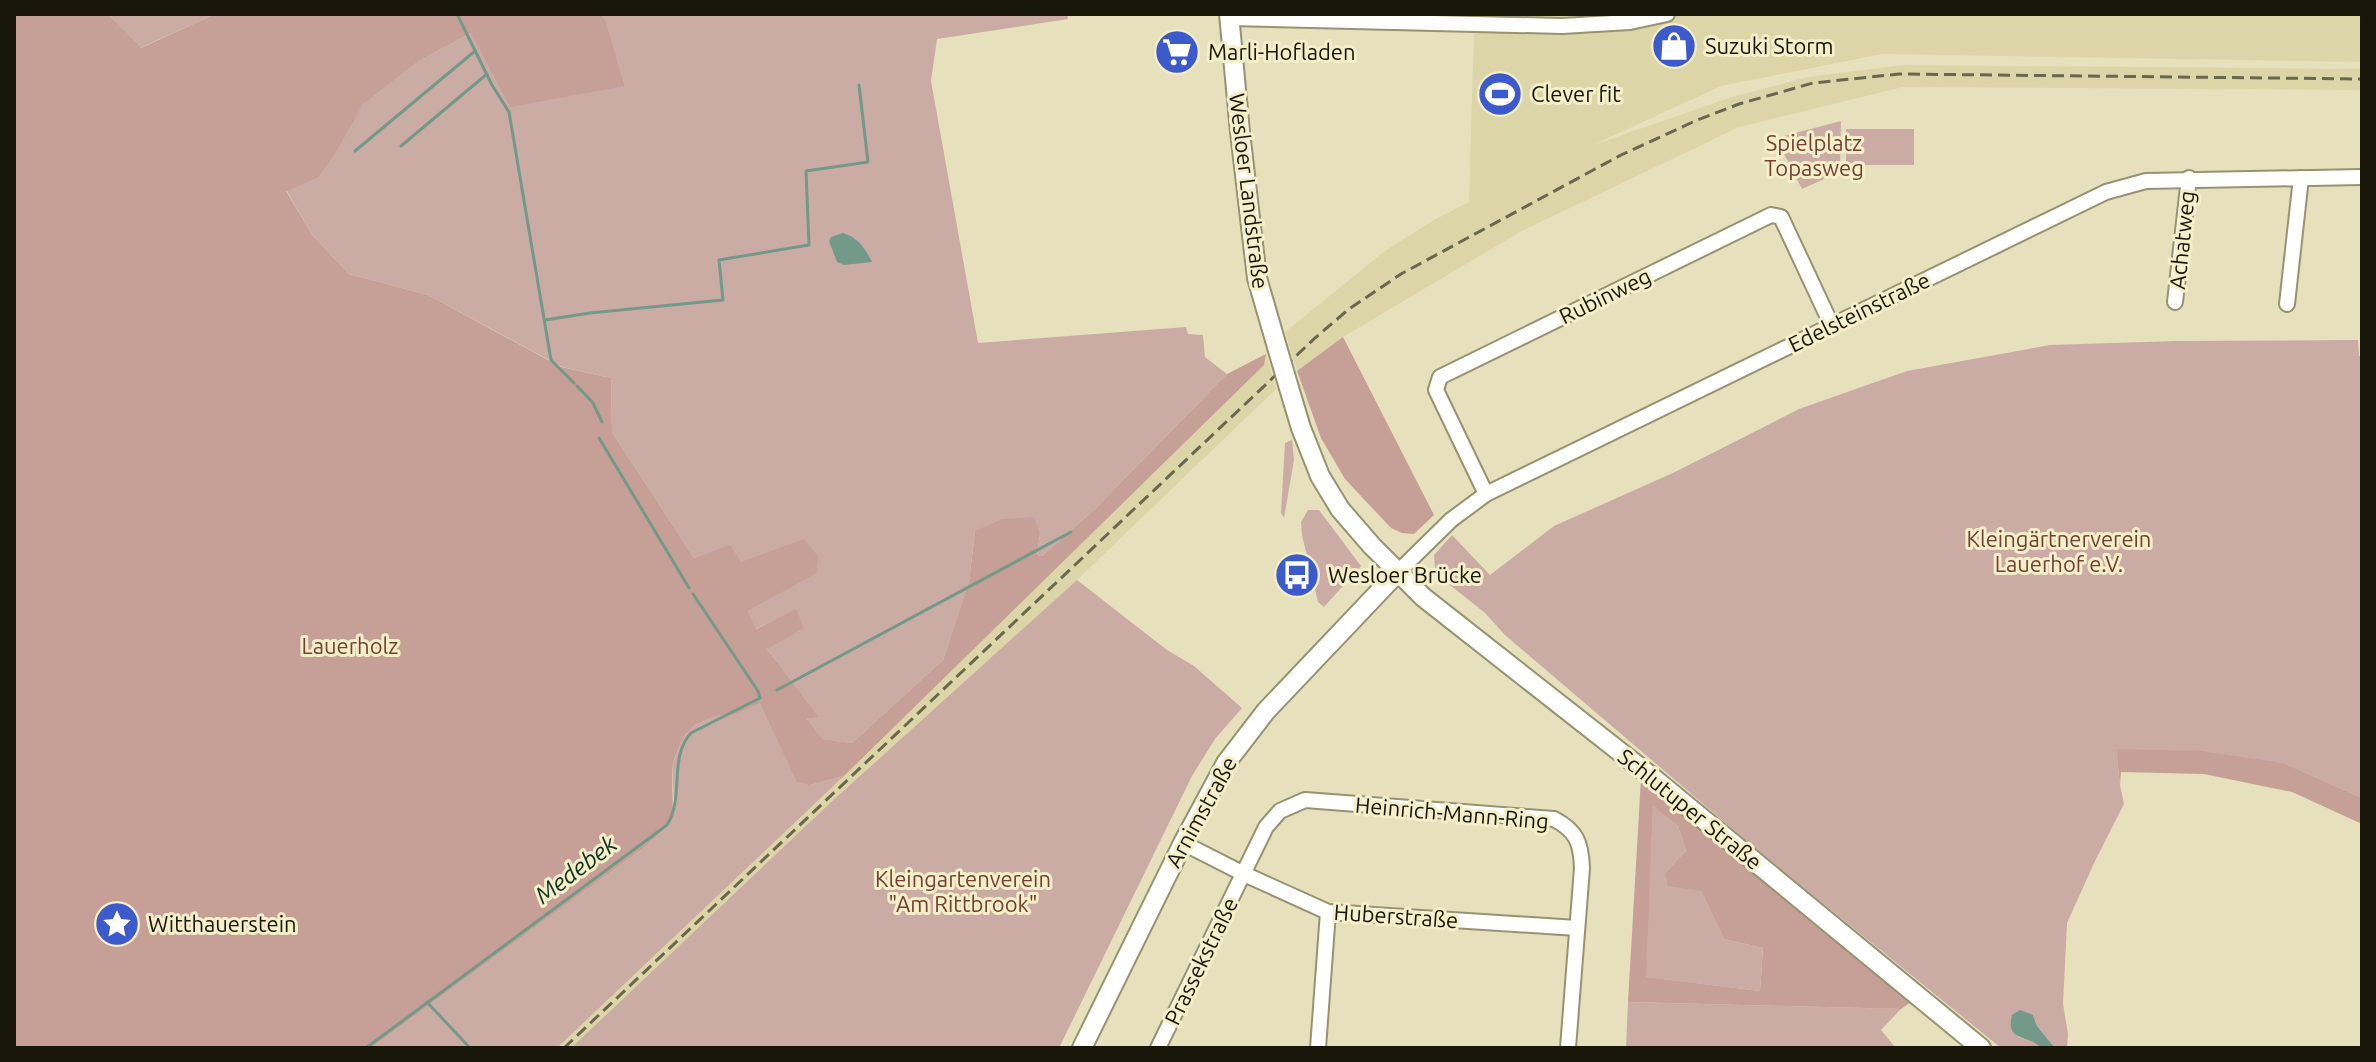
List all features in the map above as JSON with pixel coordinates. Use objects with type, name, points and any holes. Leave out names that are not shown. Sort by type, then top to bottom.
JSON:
[{"type":"main road","name":"Wesloer Landstraße","points":[[1229,16],[1257,278],[1301,428],[1320,476],[1340,509],[1398,572]]},
{"type":"main road","name":"Arnimstraße","points":[[1082,1048],[1226,763],[1266,711],[1398,572]]},
{"type":"main road","name":"Schlutuper Straße","points":[[1398,572],[1423,597],[1652,777],[1981,1048]]},
{"type":"street","points":[[1229,16],[1430,18],[1586,26],[1630,22],[1667,14]]},
{"type":"street","name":"Edelsteinstraße","points":[[1398,572],[1451,520],[1486,494],[2106,192],[2139,181],[2189,178],[2362,177]]},
{"type":"street","name":"Achatweg","points":[[2175,302],[2189,178]]},
{"type":"street","points":[[2287,304],[2301,178]]},
{"type":"street","name":"Rubinweg","points":[[1486,494],[1436,390],[1440,377],[1771,215],[1781,217],[1832,326]]},
{"type":"street","name":"Heinrich-Mann-Ring","points":[[1244,874],[1266,827],[1280,811],[1305,800],[1554,819],[1568,826],[1578,841],[1581,854],[1568,1048]]},
{"type":"street","name":"Huberstraße","points":[[1183,843],[1328,912],[1577,928]]},
{"type":"street","name":"Prassekstraße","points":[[1158,1048],[1244,874]]},
{"type":"street","points":[[1318,1048],[1328,912]]},
{"type":"shaded area","points":[[1362,14],[2362,14],[2362,62],[1882,54],[1721,86],[1593,145],[1732,97],[1808,77],[1903,65],[2362,69],[2362,90],[1903,87],[1739,127],[1520,232],[1343,337],[1297,371],[1285,332],[1385,251],[1469,202],[1474,32],[1362,29]]},
{"type":"shaded area","points":[[843,233],[860,244],[872,262],[844,265],[837,262],[829,241],[831,237]]},
{"type":"shaded area","points":[[1266,354],[1276,389],[1077,580],[830,803],[571,1048],[557,1048],[844,776],[1264,365]]},
{"type":"shaded area","points":[[2020,1010],[2033,1015],[2037,1026],[2055,1048],[2041,1048],[2015,1034],[2012,1015]]},
{"type":"green space","name":"Lauerholz","points":[[14,14],[108,14],[141,48],[215,14],[601,14],[625,86],[510,107],[471,33],[419,61],[363,104],[333,158],[318,178],[286,191],[313,236],[349,274],[428,295],[561,367],[611,378],[612,432],[694,558],[730,545],[741,562],[804,539],[818,556],[816,574],[747,611],[756,629],[796,609],[804,628],[767,649],[819,717],[807,719],[822,739],[852,743],[943,660],[969,581],[975,531],[1002,519],[1034,517],[1040,534],[1037,555],[1042,556],[1093,511],[1227,374],[1266,354],[1264,365],[844,776],[810,785],[797,782],[760,703],[733,715],[716,716],[695,725],[683,737],[672,765],[673,818],[668,826],[645,847],[371,1048],[14,1048]]},
{"type":"green space","points":[[108,14],[215,14],[140,48]]},
{"type":"green space","points":[[601,14],[1067,14],[1068,19],[937,39],[931,81],[978,343],[1186,327],[1188,334],[1203,335],[1205,357],[1227,374],[1093,511],[1042,556],[1037,555],[1040,534],[975,531],[969,581],[943,660],[852,743],[821,739],[807,719],[818,716],[767,649],[796,610],[755,629],[746,611],[816,574],[740,562],[730,546],[694,558],[612,432],[611,378],[562,367],[428,295],[349,274],[313,236],[286,190],[318,178],[333,158],[362,104],[419,61],[471,33],[625,86]]},
{"type":"green space","name":"Spielplatz Topasweg","points":[[1841,121],[1840,172],[1802,189],[1776,138]]},
{"type":"green space","points":[[1846,129],[1914,129],[1914,165],[1846,165]]},
{"type":"green space","points":[[1343,337],[1434,515],[1414,534],[1391,528],[1345,479],[1321,438],[1297,371]]},
{"type":"green space","name":"Kleingärtnerverein Lauerhof e.V.","points":[[2358,340],[2359,356],[2362,356],[2362,798],[2284,763],[2116,749],[2124,804],[2067,923],[2063,1004],[2067,1048],[2055,1048],[2037,1026],[2033,1015],[2018,1037],[2037,1043],[2041,1048],[2001,1048],[1756,849],[1505,635],[1435,569],[1434,555],[1452,535],[1490,575],[1554,526],[1675,472],[1799,409],[1907,371],[2050,345]]},
{"type":"green space","points":[[1292,440],[1294,460],[1284,518],[1281,513],[1285,443]]},
{"type":"green space","points":[[1308,510],[1319,510],[1361,566],[1324,607],[1318,602],[1302,535],[1301,522]]},
{"type":"green space","name":"Kleingartenverein \"Am Rittbrook\"","points":[[1077,580],[1167,650],[1194,666],[1242,708],[1215,739],[1192,776],[1059,1048],[571,1048],[830,803]]},
{"type":"green space","points":[[760,702],[810,785],[844,776],[557,1048],[371,1048],[645,847],[668,826],[674,803],[672,765],[683,737],[695,725],[716,716],[733,715]]},
{"type":"green space","points":[[2116,749],[2201,751],[2284,763],[2362,798],[2362,824],[2292,792],[2204,774],[2121,772],[2120,785]]},
{"type":"green space","points":[[1641,778],[1911,1002],[1901,1009],[1628,1002]],"holes":[[[1653,806],[1678,826],[1686,851],[1665,873],[1668,886],[1701,891],[1724,939],[1763,948],[1760,991],[1646,977]]]},
{"type":"green space","points":[[1653,805],[1678,826],[1686,851],[1665,873],[1701,891],[1724,939],[1763,948],[1760,991],[1645,977]]},
{"type":"green space","points":[[1628,1002],[1901,1009],[1881,1030],[1896,1048],[1626,1048]]},
{"type":"waterway","points":[[457,14],[509,112],[551,360],[574,383]]},
{"type":"waterway","points":[[355,151],[475,51]]},
{"type":"waterway","points":[[401,146],[487,74]]},
{"type":"waterway","points":[[545,320],[723,300],[719,260],[809,245],[806,171],[868,162],[859,85]]},
{"type":"waterway","points":[[577,386],[593,403],[602,422]]},
{"type":"waterway","points":[[599,438],[689,588]]},
{"type":"waterway","name":"Medebek","points":[[777,690],[1071,532]]},
{"type":"waterway","name":"Medebek","points":[[366,1048],[667,825],[675,802],[680,754],[691,733],[760,698],[693,594]]},
{"type":"waterway","points":[[427,1002],[470,1048]]},
{"type":"railway","points":[[564,1048],[1349,309],[1401,274],[1621,155],[1739,104],[1813,83],[1899,74],[2362,79]]},
{"type":"place","name":"Suzuki Storm","points":[[1674,46]]},
{"type":"place","name":"Marli-Hofladen","points":[[1177,52]]},
{"type":"place","name":"Clever fit","points":[[1500,94]]},
{"type":"place","name":"Wesloer Brücke","points":[[1297,575]]},
{"type":"place","name":"Witthauerstein","points":[[117,924]]}]
